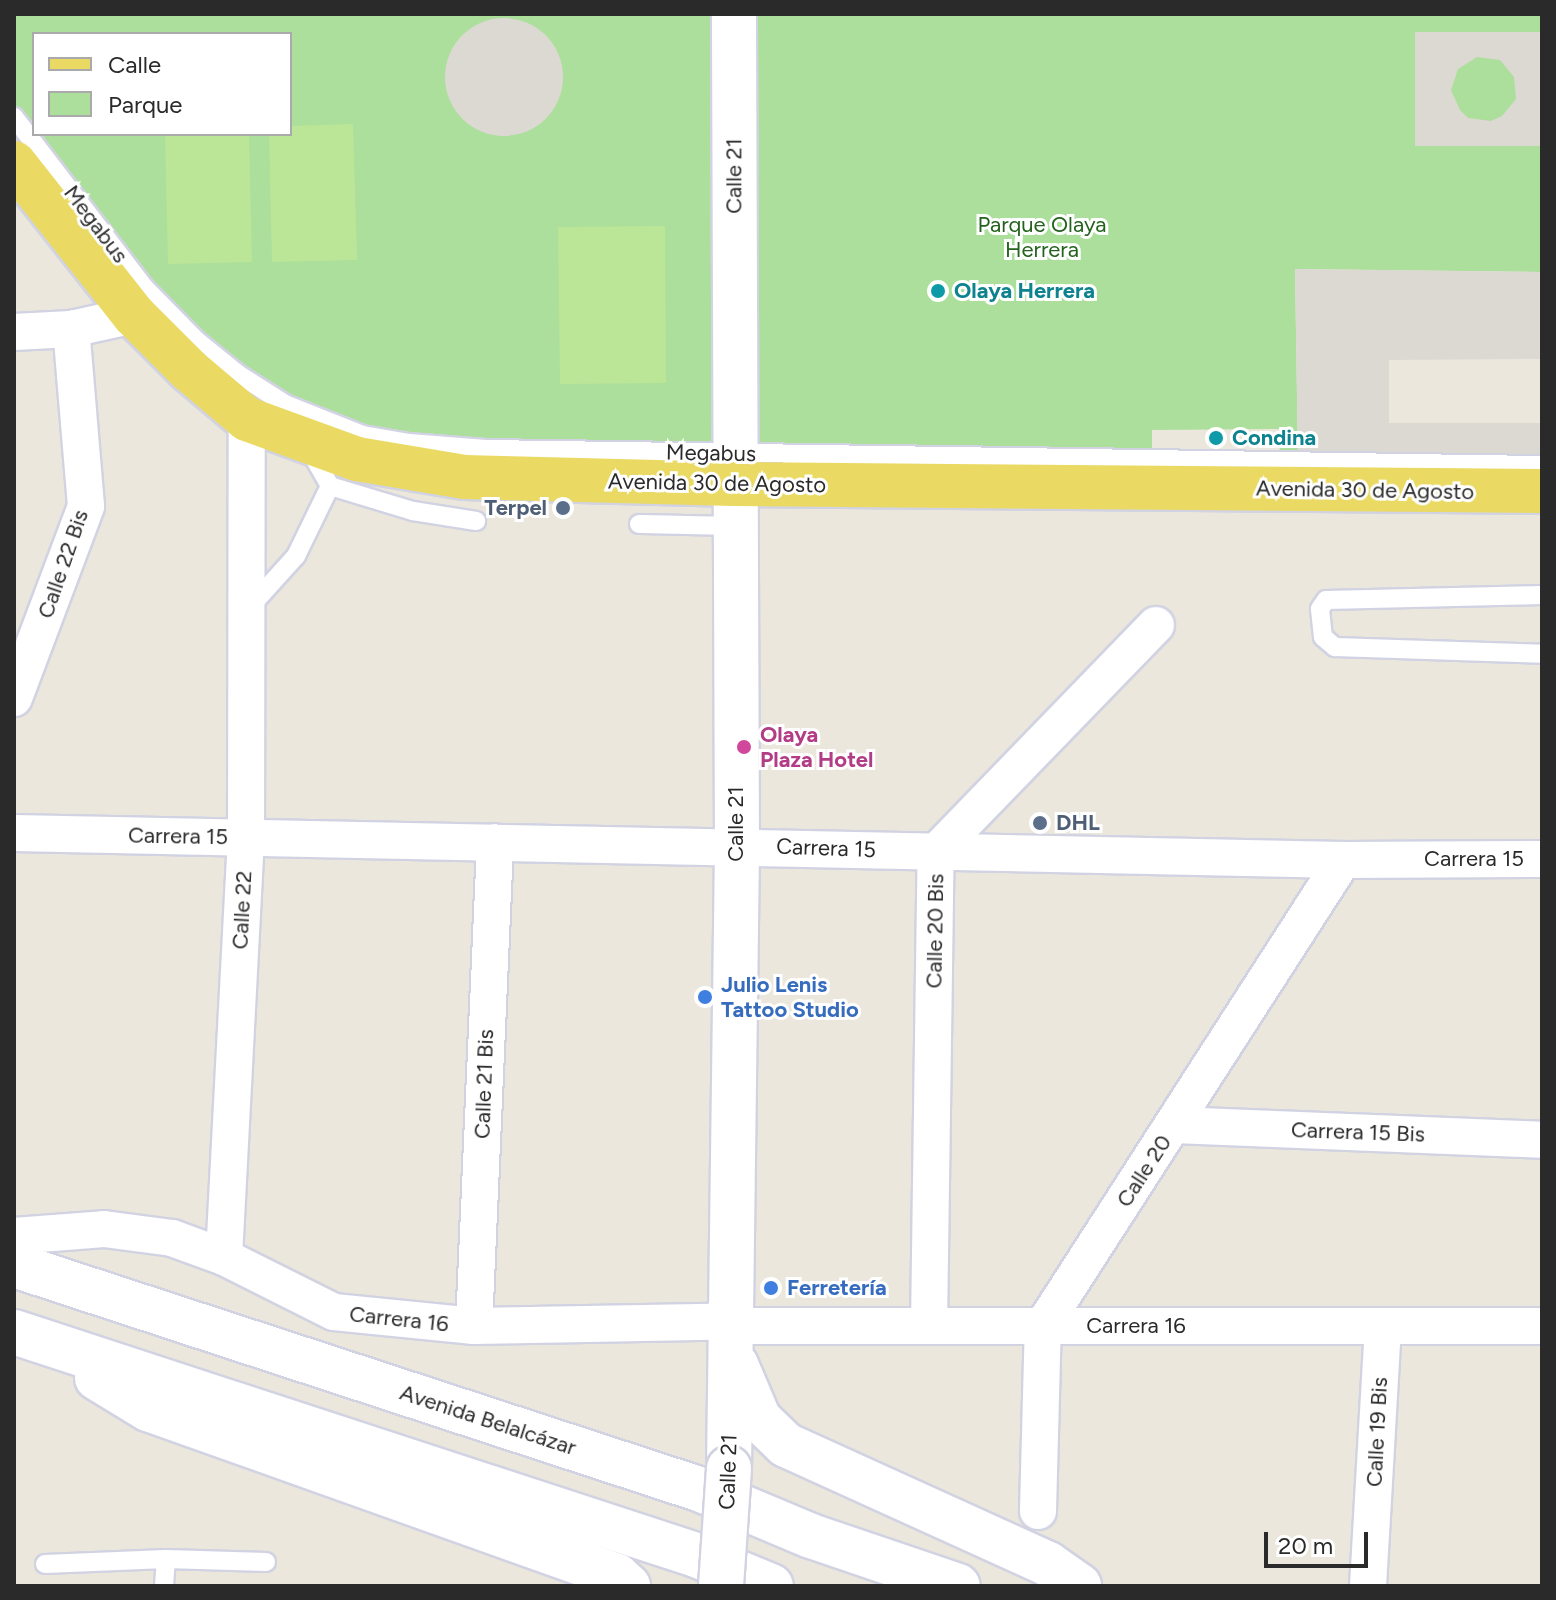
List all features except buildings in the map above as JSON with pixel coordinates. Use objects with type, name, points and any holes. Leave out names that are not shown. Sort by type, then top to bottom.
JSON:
[{"type":"main road","name":"Calle 21","points":[[721,1586],[729,1468],[723,1324],[737,845],[734,14]]},
{"type":"main road","name":"Avenida 30 de Agosto","points":[[27,189],[134,315],[189,370],[247,419],[474,504],[734,488],[1542,491]]},
{"type":"main road","name":"Avenida Belalcázar","points":[[14,1265],[699,1489],[811,1536],[958,1586]]},
{"type":"main road","points":[[723,1324],[740,1378],[759,1419],[786,1445],[1048,1564],[1079,1586]]},
{"type":"main road","points":[[24,1336],[148,1409],[617,1576],[628,1586]]},
{"type":"main road","points":[[24,1336],[696,1555],[771,1586]]},
{"type":"street","points":[[14,332],[71,329],[134,315]]},
{"type":"street","name":"Calle 22 Bis","points":[[14,698],[86,506],[71,329]]},
{"type":"street","name":"Calle 22","points":[[224,1257],[246,838],[247,419]]},
{"type":"street","name":"Calle 20 Bis","points":[[929,1326],[936,852],[1156,625]]},
{"type":"street","name":"Carrera 15","points":[[14,833],[737,845],[1343,860],[1542,859]]},
{"type":"street","name":"Calle 21 Bis","points":[[474,1326],[495,842]]},
{"type":"street","name":"Calle 20","points":[[1043,1326],[1343,860]]},
{"type":"street","name":"Carrera 15 Bis","points":[[1174,1125],[1542,1140]]},
{"type":"street","name":"Carrera 16","points":[[14,1236],[104,1229],[172,1238],[224,1257],[334,1312],[474,1326],[1542,1326]]},
{"type":"street","points":[[1038,1511],[1043,1326]]},
{"type":"street","name":"Calle 19 Bis","points":[[1368,1586],[1383,1326]]},
{"type":"lane","name":"Megabus","points":[[14,117],[144,287],[196,340],[238,374],[285,404],[341,428],[409,443],[486,449],[734,488],[1542,465]]},
{"type":"lane","points":[[304,440],[330,486],[413,511],[474,504]]},
{"type":"lane","points":[[247,610],[296,556],[330,486]]},
{"type":"lane","points":[[639,524],[734,488]]},
{"type":"lane","points":[[1542,595],[1326,600],[1320,609],[1323,637],[1335,647],[1542,654]]},
{"type":"lane","points":[[164,1586],[166,1559]]},
{"type":"lane","points":[[45,1564],[166,1559],[266,1562]]},
{"type":"green space","name":"Parque Olaya Herrera","points":[[14,14],[1542,14],[1542,272],[1295,269],[1298,462],[1280,461],[1279,429],[1152,430],[1152,460],[486,449],[330,424],[196,340],[14,117]]},
{"type":"green space","points":[[353,124],[357,260],[272,262],[269,136],[292,136],[292,126]]},
{"type":"green space","points":[[165,136],[249,136],[252,262],[168,264]]},
{"type":"green space","points":[[665,226],[666,383],[560,384],[558,227]]},
{"type":"shaded area","points":[[504,18],[537,28],[553,44],[563,77],[553,110],[537,126],[504,136],[471,126],[455,110],[445,77],[455,44],[471,28]]},
{"type":"shaded area","points":[[1415,32],[1542,32],[1542,146],[1415,146]],"holes":[[[1477,57],[1500,60],[1514,77],[1516,99],[1502,116],[1491,121],[1468,118],[1460,110],[1451,90],[1458,69]]]},
{"type":"shaded area","points":[[1295,269],[1542,272],[1542,359],[1389,360],[1389,423],[1542,423],[1542,465],[1298,462]]},
{"type":"place","name":"Olaya Herrera","points":[[938,291]]},
{"type":"place","name":"Condina","points":[[1216,438]]},
{"type":"place","name":"Terpel","points":[[563,508]]},
{"type":"place","name":"Olaya Plaza Hotel","points":[[744,747]]},
{"type":"place","name":"DHL","points":[[1040,823]]},
{"type":"place","name":"Julio Lenis Tattoo Studio","points":[[705,997]]},
{"type":"place","name":"Ferretería","points":[[771,1288]]}]
